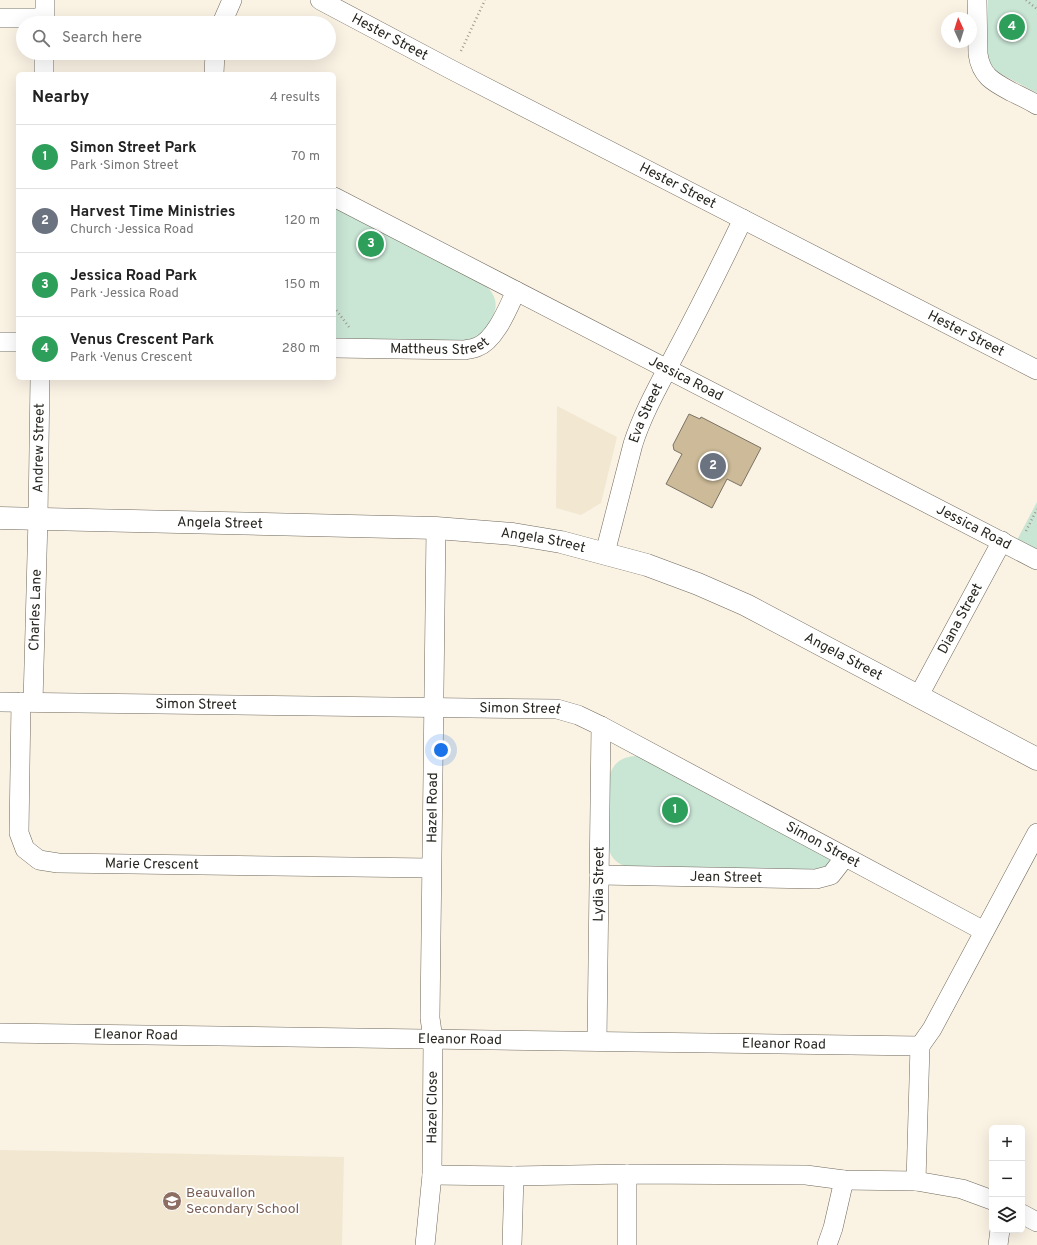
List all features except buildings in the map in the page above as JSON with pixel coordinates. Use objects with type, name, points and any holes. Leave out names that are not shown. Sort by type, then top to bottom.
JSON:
[{"type":"street","points":[[225,16],[232,0]]},
{"type":"street","name":"Hester Street","points":[[320,0],[452,70],[1037,370]]},
{"type":"street","points":[[977,0],[978,54],[982,71],[989,79],[997,84],[1037,105]]},
{"type":"street","points":[[22,16],[45,14]]},
{"type":"street","points":[[0,18],[16,17]]},
{"type":"street","points":[[44,60],[44,72]]},
{"type":"street","points":[[214,72],[215,60]]},
{"type":"street","name":"Jessica Road","points":[[336,199],[1037,560]]},
{"type":"street","name":"Eva Street","points":[[605,553],[636,433],[656,390],[743,219]]},
{"type":"street","name":"Mattheus Street","points":[[336,348],[465,350],[478,347],[487,341],[493,334],[501,322],[516,291]]},
{"type":"street","points":[[0,342],[16,342]]},
{"type":"street","name":"Andrew Street","points":[[38,518],[40,380]]},
{"type":"street","name":"Angela Street","points":[[0,518],[436,528],[513,534],[561,542],[605,553],[660,570],[722,594],[746,605],[1037,760]]},
{"type":"street","name":"Charles Lane","points":[[27,702],[38,518]]},
{"type":"street","name":"Hazel Road","points":[[434,1039],[430,1018],[436,528]]},
{"type":"street","name":"Diana Street","points":[[918,696],[1002,541]]},
{"type":"street","name":"Simon Street","points":[[0,702],[557,709],[578,715],[601,726],[984,931]]},
{"type":"street","name":"Marie Crescent","points":[[27,702],[19,833],[25,849],[39,860],[58,863],[431,868]]},
{"type":"street","name":"Lydia Street","points":[[597,1041],[601,726]]},
{"type":"street","points":[[916,1181],[920,1046],[932,1029],[1037,833]]},
{"type":"street","name":"Jean Street","points":[[599,876],[816,879],[831,875],[845,857]]},
{"type":"street","name":"Eleanor Road","points":[[0,1033],[920,1046]]},
{"type":"street","name":"Hazel Close","points":[[425,1245],[432,1175],[434,1039]]},
{"type":"street","points":[[627,1174],[627,1245]]},
{"type":"street","points":[[432,1175],[806,1175],[844,1180],[916,1181],[962,1189],[989,1199]]},
{"type":"street","points":[[512,1245],[514,1176]]},
{"type":"street","points":[[827,1245],[833,1228],[844,1180]]},
{"type":"street","points":[[1025,1216],[1037,1222]]},
{"type":"street","points":[[998,1245],[1000,1233]]},
{"type":"path","points":[[452,70],[485,0]]},
{"type":"path","points":[[1026,0],[1037,9]]},
{"type":"shaded area","points":[[557,406],[617,437],[601,503],[581,515],[556,508]]},
{"type":"shaded area","name":"Beauvallon Secondary School","points":[[0,1150],[344,1157],[342,1245],[0,1245]]},
{"type":"green space","points":[[988,0],[1037,0],[1037,93],[997,72],[989,61]]},
{"type":"green space","points":[[336,207],[486,286],[493,296],[496,305],[491,321],[486,330],[475,339],[464,341],[336,339]]},
{"type":"green space","points":[[1037,502],[1037,551],[1017,540]]},
{"type":"green space","points":[[636,756],[643,758],[828,857],[828,866],[824,870],[625,866],[617,862],[612,857],[609,849],[609,777],[615,764],[622,759]]},
{"type":"place","name":"Venus Crescent Park","points":[[1012,27]]},
{"type":"place","name":"Jessica Road Park","points":[[371,244]]},
{"type":"place","name":"Harvest Time Ministries","points":[[713,466]]},
{"type":"place","name":"Simon Street Park","points":[[675,810]]},
{"type":"place","name":"Beauvallon Secondary School","points":[[172,1201]]}]
